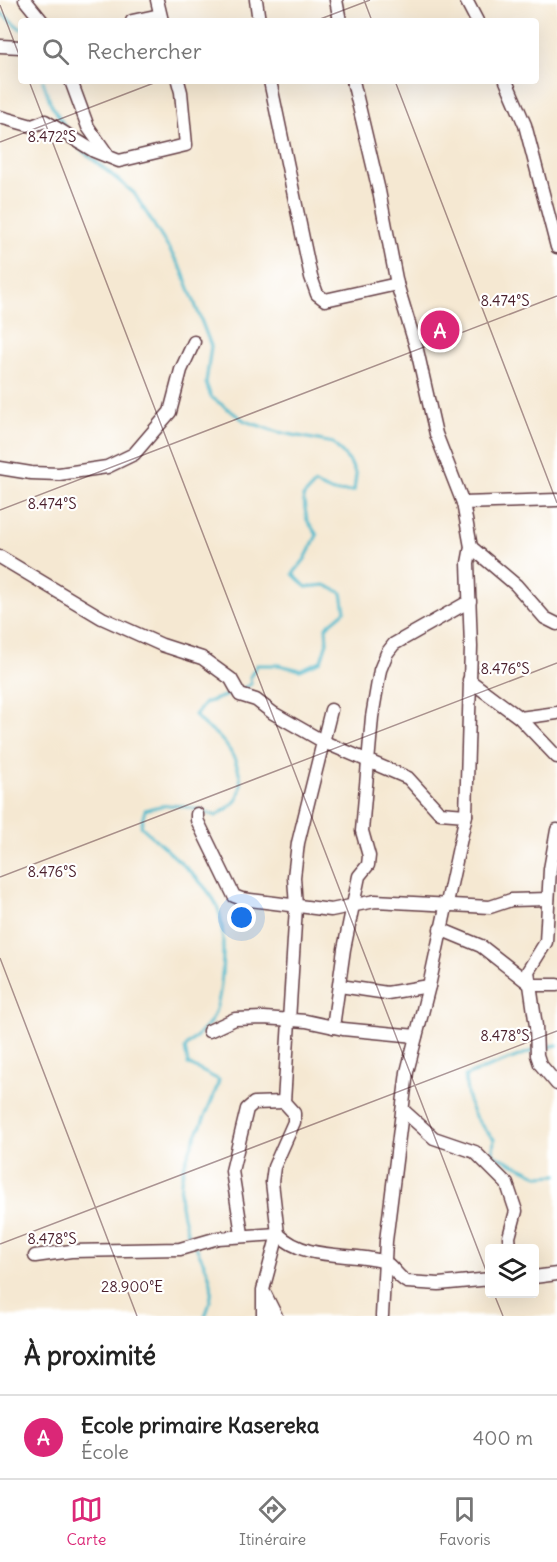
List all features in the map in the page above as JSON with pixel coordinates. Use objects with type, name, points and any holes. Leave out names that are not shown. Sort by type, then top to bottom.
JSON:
[{"type":"street","points":[[25,0],[40,18]]},
{"type":"street","points":[[157,0],[161,18]]},
{"type":"street","points":[[256,0],[259,18]]},
{"type":"street","points":[[336,0],[339,18]]},
{"type":"street","points":[[466,0],[475,18]]},
{"type":"street","points":[[0,45],[18,47]]},
{"type":"street","points":[[72,84],[88,127],[107,154]]},
{"type":"street","points":[[0,117],[32,126],[45,121],[94,151],[107,154],[118,161],[186,145],[181,92],[178,84]]},
{"type":"street","points":[[271,84],[316,294],[325,300],[397,284]]},
{"type":"street","points":[[353,84],[379,191],[397,284],[417,350],[436,435],[463,504],[471,548],[466,815],[429,986],[407,1072],[384,1261],[381,1316]]},
{"type":"street","points":[[507,84],[525,125],[557,247]]},
{"type":"street","points":[[0,468],[31,474],[59,474],[107,466],[134,454],[170,412],[181,370],[195,342]]},
{"type":"street","points":[[463,504],[557,500]]},
{"type":"street","points":[[471,548],[516,585],[545,618],[557,624]]},
{"type":"street","points":[[0,557],[102,618],[143,638],[202,658],[231,679],[240,695],[256,700],[273,713],[324,742],[408,778],[440,813],[466,815]]},
{"type":"street","points":[[333,1027],[359,876],[368,865],[369,856],[362,831],[372,717],[380,670],[387,653],[394,644],[470,601]]},
{"type":"street","points":[[469,680],[520,718],[557,756]]},
{"type":"street","points":[[263,1316],[263,1290],[278,1234],[272,1182],[273,1167],[294,1122],[294,1113],[284,1102],[296,907],[294,877],[298,843],[331,710]]},
{"type":"street","points":[[520,718],[557,712]]},
{"type":"street","points":[[197,813],[197,820],[234,896],[325,910],[353,907],[375,901],[490,907],[511,900],[548,899]]},
{"type":"street","points":[[557,830],[548,899],[552,922],[546,942],[528,971],[537,1055],[540,1064],[557,1084]]},
{"type":"street","points":[[440,929],[481,946],[531,985],[557,985]]},
{"type":"street","points":[[340,986],[387,993],[429,986]]},
{"type":"street","points":[[209,1031],[243,1018],[289,1019],[333,1027],[416,1036]]},
{"type":"street","points":[[242,1234],[232,1171],[247,1109],[254,1103],[284,1102]]},
{"type":"street","points":[[404,1111],[434,1138],[476,1152],[507,1184],[516,1211],[515,1224],[509,1237],[510,1244]]},
{"type":"street","points":[[35,1256],[71,1251],[180,1249],[242,1234],[278,1234],[290,1246],[346,1258],[384,1261],[406,1282],[439,1284],[485,1279]]},
{"type":"street","points":[[539,1276],[557,1274]]},
{"type":"street","points":[[263,1290],[276,1316]]},
{"type":"waterway","points":[[0,12],[18,27]]},
{"type":"waterway","points":[[44,84],[51,104],[66,128]]},
{"type":"waterway","points":[[79,148],[134,193],[182,270],[211,346],[206,383],[211,397],[245,421],[278,432],[333,443],[350,462],[356,475],[354,491],[333,492],[315,484],[303,497],[307,520],[317,535],[305,559],[293,574],[306,587],[325,585],[342,593],[345,611],[326,627],[327,642],[321,661],[300,670],[279,665],[257,665],[250,677],[251,684],[242,689]]},
{"type":"waterway","points":[[192,1241],[183,1216],[180,1197],[181,1179],[191,1146],[219,1080],[188,1064],[185,1048],[211,1021],[215,1011],[223,964],[222,931],[217,906],[204,886],[141,826],[145,810],[155,807],[180,806],[216,816],[235,802],[241,786],[234,759],[225,743],[195,715],[205,703],[236,692]]},
{"type":"waterway","points":[[541,1048],[557,1045]]},
{"type":"waterway","points":[[535,1050],[465,1076],[469,1104],[480,1124],[494,1139],[493,1154],[539,1176],[557,1175]]},
{"type":"waterway","points":[[196,1247],[205,1265],[212,1288],[205,1316]]},
{"type":"place","name":"Ecole primaire Kasereka","points":[[440,330]]}]
